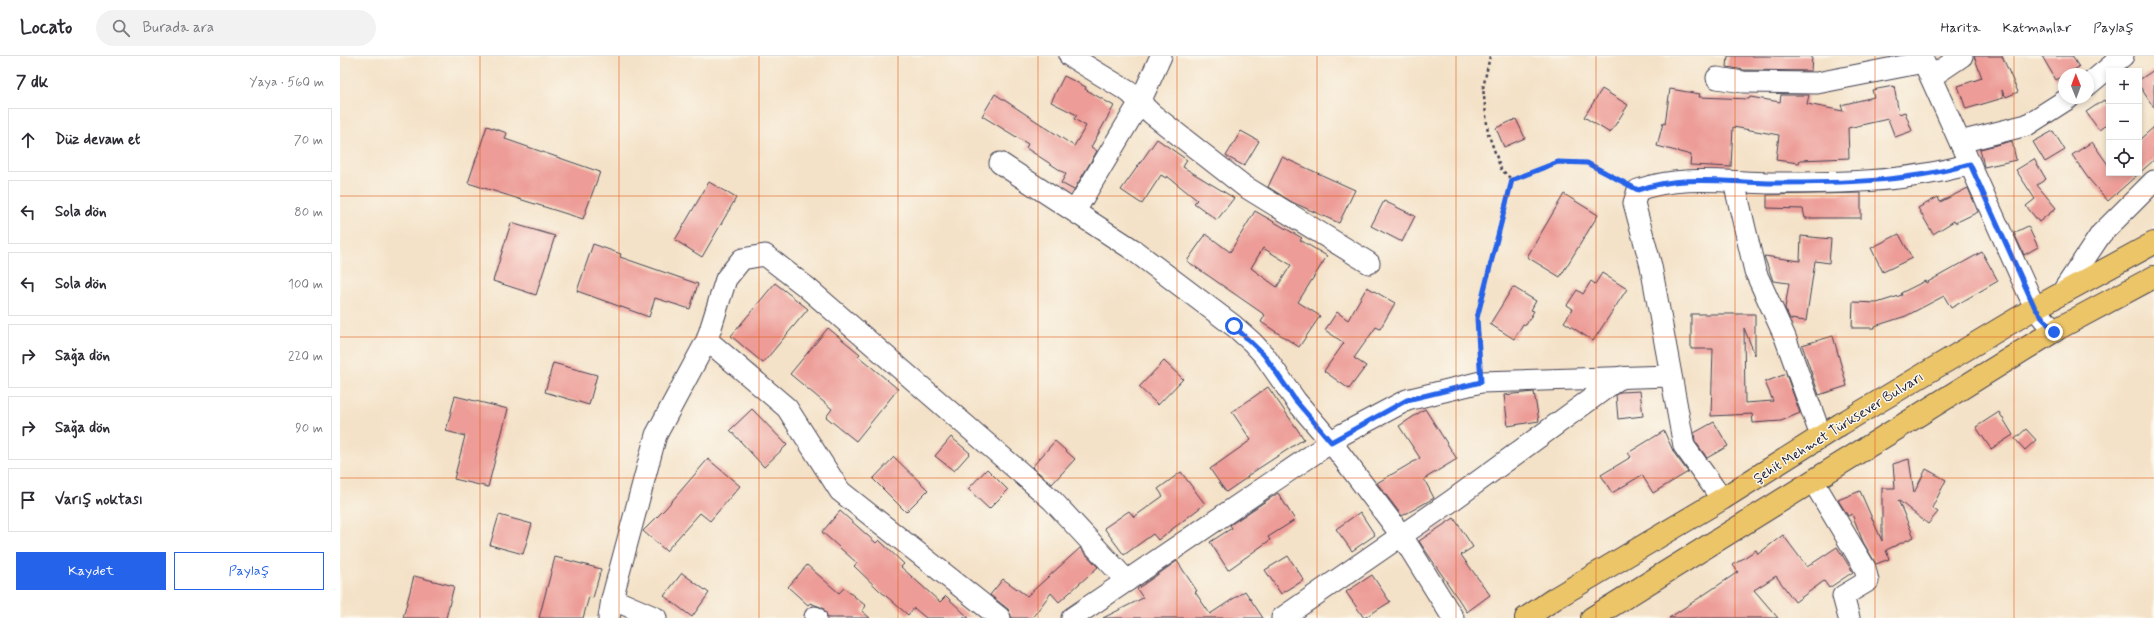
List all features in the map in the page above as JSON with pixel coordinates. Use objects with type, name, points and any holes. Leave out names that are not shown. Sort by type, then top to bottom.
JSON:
[{"type":"highway","name":"Şehit Mehmet Türksever Bulvarı","points":[[1526,618],[1554,599],[1722,499],[1821,436],[2035,308],[2154,243]]},
{"type":"highway","points":[[1592,618],[2054,332],[2154,277]]},
{"type":"street","points":[[1070,56],[1129,92],[1152,114],[1244,186],[1369,263]]},
{"type":"street","points":[[1075,211],[1140,102],[1161,56]]},
{"type":"street","points":[[1717,78],[1742,82],[1817,83],[1925,65],[1962,56]]},
{"type":"street","points":[[2094,80],[2124,56]]},
{"type":"street","points":[[1925,65],[2035,308],[2054,332]]},
{"type":"street","points":[[1960,142],[2027,125],[2060,104]]},
{"type":"street","points":[[1000,163],[1132,248],[1252,342],[1264,355],[1296,401],[1331,442],[1402,536],[1453,618]]},
{"type":"street","points":[[1722,499],[1684,446],[1651,266],[1634,203],[1638,190],[1656,184],[1678,181],[1886,181],[1938,173],[1970,164]]},
{"type":"street","points":[[2061,294],[2101,234],[2154,181]]},
{"type":"street","points":[[1734,182],[1755,271],[1785,337],[1821,436]]},
{"type":"street","points":[[656,618],[611,608],[656,435],[707,340],[726,279],[742,259],[765,255],[805,286],[1052,500],[1127,581]]},
{"type":"street","points":[[707,340],[787,408],[840,491],[1000,618]]},
{"type":"street","points":[[1072,618],[1215,523],[1331,442],[1407,400],[1481,382],[1670,376]]},
{"type":"street","points":[[1282,618],[1450,502],[1621,377]]},
{"type":"street","points":[[1812,481],[1865,568],[1868,581],[1843,596],[1849,618]]},
{"type":"path","points":[[1490,56],[1483,88],[1488,133],[1500,169],[1512,180]]},
{"type":"path","points":[[1512,180],[1558,162],[1587,163],[1638,190]]},
{"type":"path","points":[[1481,382],[1477,318],[1512,180]]},
{"type":"building","points":[[1728,56],[1812,56],[1811,71],[1744,70],[1727,67]]},
{"type":"building","points":[[1974,56],[2002,56],[2018,92],[2006,97],[2002,90],[2003,98],[1966,109],[1958,86],[1982,78]]},
{"type":"building","points":[[2042,56],[2072,56],[2079,67],[2058,68],[2058,79],[2056,80]]},
{"type":"building","points":[[2154,70],[2154,108],[2142,90],[2142,78]]},
{"type":"building","points":[[1064,76],[1086,87],[1085,89],[1114,106],[1091,147],[1097,151],[1074,190],[1061,183],[1066,174],[1026,148],[1028,144],[982,116],[995,94],[1074,146],[1086,126],[1074,119],[1077,115],[1051,102]]},
{"type":"building","points":[[1894,86],[1899,114],[1905,112],[1912,131],[1895,137],[1888,119],[1848,128],[1849,158],[1800,160],[1799,163],[1776,160],[1779,135],[1733,127],[1731,167],[1690,165],[1691,155],[1657,146],[1663,123],[1665,124],[1670,89],[1700,94],[1699,97],[1749,99],[1750,97],[1780,102],[1781,95],[1809,95],[1807,104],[1843,111],[1841,105],[1874,97],[1872,90]]},
{"type":"building","points":[[1602,89],[1628,105],[1610,133],[1584,117]]},
{"type":"building","points":[[2104,100],[2106,103],[2106,125],[2099,130],[2086,112]]},
{"type":"building","points":[[1516,119],[1525,138],[1504,147],[1496,128]]},
{"type":"building","points":[[487,126],[507,133],[505,139],[600,172],[583,219],[468,183]]},
{"type":"building","points":[[2154,127],[2154,160],[2142,171],[2142,140],[2142,137]]},
{"type":"building","points":[[1241,131],[1259,141],[1244,166],[1226,156]]},
{"type":"building","points":[[2053,131],[2065,150],[2045,162],[2033,142]]},
{"type":"building","points":[[1157,139],[1187,160],[1183,167],[1234,198],[1217,220],[1194,203],[1197,200],[1167,176],[1166,178],[1161,175],[1142,204],[1121,190]]},
{"type":"building","points":[[2012,141],[2016,160],[1984,167],[1980,149]]},
{"type":"building","points":[[2092,142],[2106,162],[2106,176],[2136,176],[2108,201],[2088,178],[2072,155]]},
{"type":"building","points":[[1282,157],[1355,190],[1339,223],[1292,202],[1268,187]]},
{"type":"building","points":[[2034,159],[2046,179],[2037,185],[2056,208],[2039,222],[2026,206],[2035,199],[2016,170]]},
{"type":"building","points":[[709,182],[736,198],[702,257],[675,240]]},
{"type":"building","points":[[1968,188],[1978,212],[1955,223],[1954,221],[1933,234],[1918,208],[1938,197],[1940,202]]},
{"type":"building","points":[[1861,193],[1861,218],[1805,218],[1803,209],[1767,208],[1767,195]]},
{"type":"building","points":[[1564,194],[1598,215],[1560,277],[1527,257]]},
{"type":"building","points":[[1384,201],[1415,216],[1402,242],[1371,226]]},
{"type":"building","points":[[1255,211],[1302,238],[1300,240],[1327,256],[1298,302],[1320,316],[1299,347],[1261,322],[1265,315],[1187,261],[1206,234],[1230,252]],"holes":[[[1263,248],[1291,265],[1277,287],[1251,268]]]},
{"type":"building","points":[[511,223],[555,236],[536,295],[493,281]]},
{"type":"building","points":[[2028,226],[2038,247],[2024,255],[2014,233]]},
{"type":"building","points":[[1899,234],[1912,258],[1883,272],[1871,248]]},
{"type":"building","points":[[1801,236],[1831,239],[1829,263],[1815,261],[1806,321],[1790,319],[1785,308],[1789,283],[1773,281],[1764,256],[1800,261]]},
{"type":"building","points":[[593,244],[621,254],[620,257],[698,284],[690,309],[655,298],[649,317],[577,291]]},
{"type":"building","points":[[1982,252],[1998,281],[1951,308],[1944,296],[1906,316],[1875,326],[1875,328],[1852,328],[1853,302],[1877,303],[1902,295],[1901,293],[1925,281],[1926,283]]},
{"type":"building","points":[[1602,273],[1627,289],[1593,341],[1564,322],[1573,309],[1567,305],[1577,290],[1583,294],[1591,281],[1595,284]]},
{"type":"building","points":[[775,283],[808,309],[763,363],[731,336]]},
{"type":"building","points":[[1367,287],[1395,303],[1380,329],[1376,327],[1354,358],[1366,366],[1349,389],[1324,371],[1344,343],[1325,330],[1337,312],[1348,320]]},
{"type":"building","points":[[1513,287],[1536,301],[1531,310],[1534,311],[1526,325],[1523,324],[1514,339],[1490,324]]},
{"type":"building","points":[[1691,314],[1755,314],[1755,355],[1744,328],[1745,403],[1773,401],[1765,382],[1786,374],[1800,413],[1781,421],[1753,423],[1752,414],[1711,416],[1713,349],[1691,349]]},
{"type":"building","points":[[828,328],[860,354],[858,356],[898,389],[856,441],[826,417],[832,409],[790,374]]},
{"type":"building","points":[[1833,336],[1847,386],[1819,395],[1802,345]]},
{"type":"building","points":[[1164,361],[1183,379],[1158,405],[1139,387]]},
{"type":"building","points":[[553,363],[597,375],[589,405],[545,392]]},
{"type":"building","points":[[1268,387],[1304,439],[1247,476],[1248,477],[1226,492],[1210,469],[1251,440],[1232,412]]},
{"type":"building","points":[[1640,391],[1643,416],[1618,419],[1616,395],[1620,392]]},
{"type":"building","points":[[1534,392],[1539,421],[1508,426],[1504,395]]},
{"type":"building","points":[[455,396],[508,409],[488,487],[454,479],[465,436],[446,431]]},
{"type":"building","points":[[752,409],[787,445],[764,467],[730,430]]},
{"type":"building","points":[[1425,409],[1457,459],[1424,479],[1434,498],[1402,516],[1377,483],[1420,458],[1399,426]]},
{"type":"building","points":[[1999,412],[2013,435],[1991,449],[1976,427]]},
{"type":"building","points":[[1714,422],[1728,446],[1707,458],[1695,441],[1694,433]]},
{"type":"building","points":[[2026,429],[2036,440],[2025,450],[2015,439]]},
{"type":"building","points":[[1664,431],[1674,453],[1688,472],[1653,493],[1642,475],[1612,493],[1601,475],[1631,457],[1628,453]]},
{"type":"building","points":[[951,437],[970,453],[954,471],[935,456]]},
{"type":"building","points":[[1055,441],[1075,459],[1052,484],[1032,467]]},
{"type":"building","points":[[894,457],[928,490],[906,512],[873,479]]},
{"type":"building","points":[[708,459],[740,486],[710,521],[700,513],[666,551],[643,531],[665,509]]},
{"type":"building","points":[[1909,459],[1914,493],[1926,469],[1946,480],[1932,508],[1938,512],[1928,524],[1898,500],[1914,537],[1886,550],[1889,559],[1876,564],[1863,542],[1852,514],[1848,516],[1838,500],[1860,491],[1882,541],[1882,488],[1895,488],[1893,464]]},
{"type":"building","points":[[987,469],[1008,490],[989,509],[968,489]]},
{"type":"building","points":[[1181,472],[1205,504],[1158,540],[1153,534],[1124,555],[1104,528],[1129,511],[1134,517],[1163,496],[1158,489]]},
{"type":"building","points":[[1278,493],[1295,520],[1268,537],[1270,540],[1228,570],[1210,542],[1232,528],[1230,525]]},
{"type":"building","points":[[840,511],[876,543],[879,540],[904,564],[901,567],[940,602],[946,596],[969,618],[926,618],[914,608],[908,615],[854,566],[857,563],[822,532]]},
{"type":"building","points":[[1360,512],[1375,535],[1352,551],[1336,529]]},
{"type":"building","points":[[499,515],[532,524],[523,554],[490,545]]},
{"type":"building","points":[[1454,518],[1473,547],[1461,555],[1490,595],[1467,612],[1419,541]]},
{"type":"building","points":[[1783,535],[1807,567],[1837,547],[1853,572],[1829,588],[1824,581],[1795,602],[1776,576],[1754,590],[1778,618],[1669,618],[1738,572],[1733,565],[1756,550],[1758,554]]},
{"type":"building","points":[[1080,548],[1098,567],[1059,602],[1051,593],[1032,618],[1012,618],[1008,609],[990,595],[1003,579],[1027,596]]},
{"type":"building","points":[[1288,556],[1304,580],[1281,594],[1265,570]]},
{"type":"building","points":[[555,557],[601,569],[593,598],[589,597],[583,618],[539,618]]},
{"type":"building","points":[[1177,561],[1210,614],[1245,591],[1263,618],[1103,618],[1143,598],[1137,589]]},
{"type":"building","points":[[807,565],[839,593],[844,588],[866,606],[862,611],[870,618],[828,618],[823,608],[810,603],[808,605],[788,587]]},
{"type":"building","points":[[682,573],[709,593],[692,617],[664,596]]},
{"type":"building","points":[[1372,575],[1390,602],[1364,618],[1346,592]]},
{"type":"building","points":[[414,576],[454,586],[446,618],[403,618]]},
{"type":"route","points":[[1234,326],[1264,355],[1296,401],[1331,442],[1407,400],[1481,382],[1477,318],[1512,180],[1558,162],[1587,163],[1638,190],[1656,184],[1678,181],[1769,183],[1886,181],[1938,173],[1970,164],[2035,308],[2054,332]]}]
